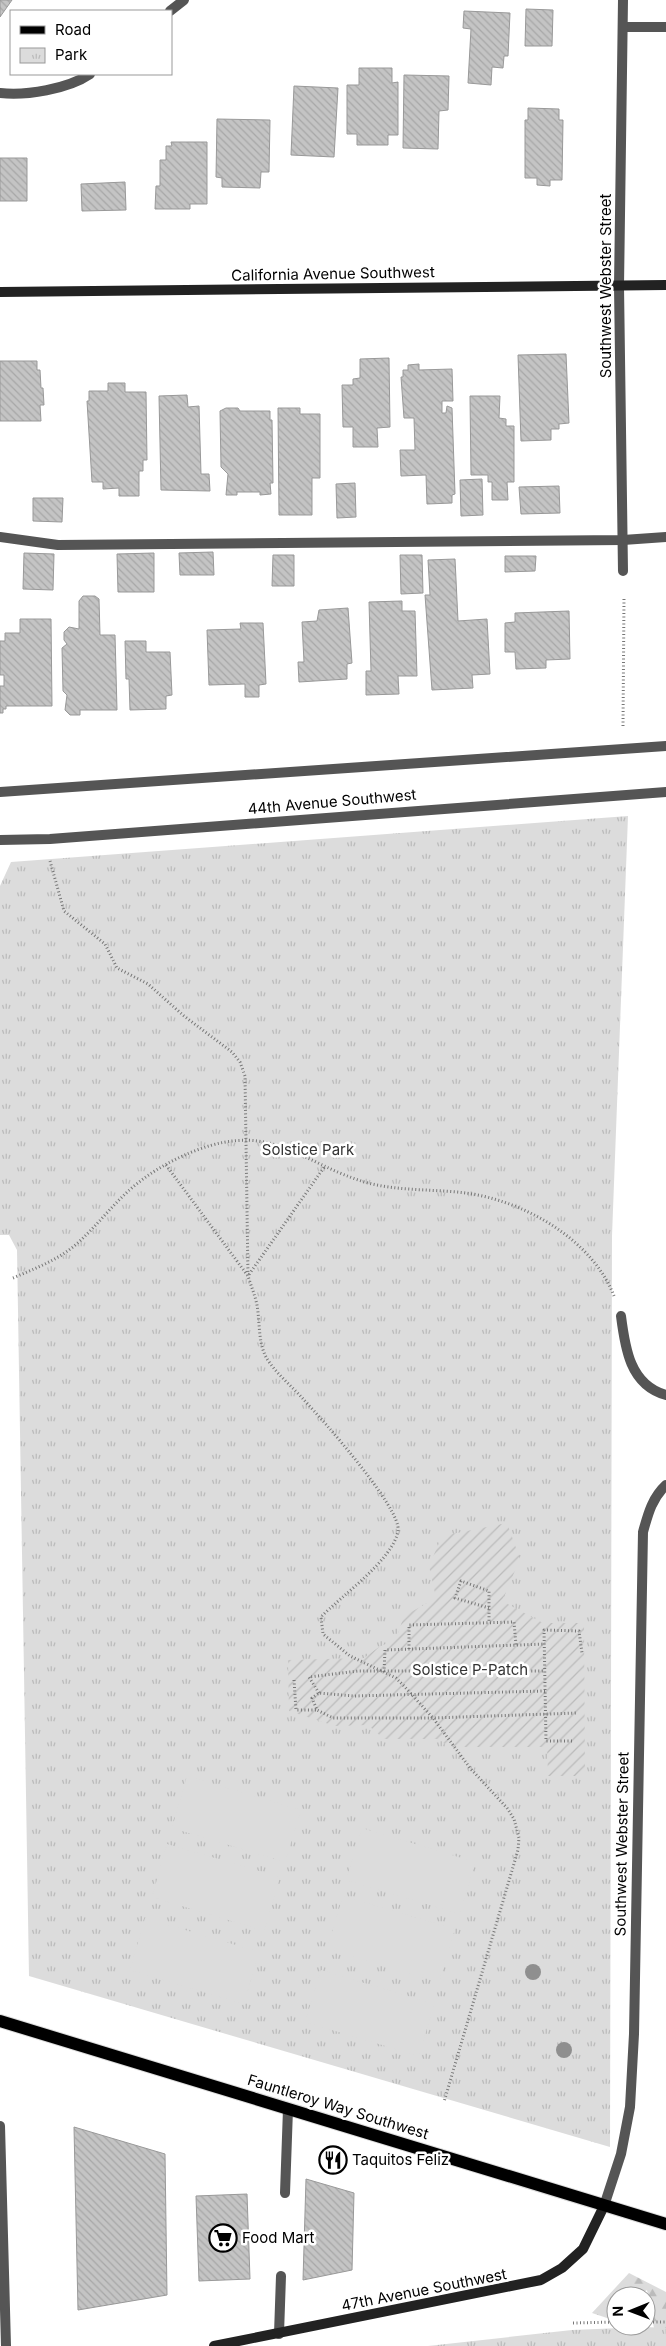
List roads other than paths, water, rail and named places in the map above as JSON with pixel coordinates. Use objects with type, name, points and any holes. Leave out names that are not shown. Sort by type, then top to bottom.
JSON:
[{"type":"main road","name":"California Avenue Southwest","points":[[0,292],[666,286]]},
{"type":"main road","name":"Fauntleroy Way Southwest","points":[[0,2021],[666,2224]]},
{"type":"main road","name":"47th Avenue Southwest","points":[[214,2346],[541,2280],[562,2268],[583,2249],[604,2206]]},
{"type":"street","points":[[171,10],[184,0]]},
{"type":"street","name":"Southwest Webster Street","points":[[623,0],[620,286],[623,571]]},
{"type":"street","points":[[623,27],[666,26]]},
{"type":"street","points":[[0,93],[16,95],[52,88],[87,75]]},
{"type":"street","points":[[0,537],[58,545],[623,540],[666,537]]},
{"type":"street","name":"44th Avenue Southwest","points":[[0,792],[666,746]]},
{"type":"street","name":"44th Avenue Southwest","points":[[0,840],[50,839],[666,792]]},
{"type":"street","points":[[621,1316],[625,1347],[637,1378],[662,1394]]},
{"type":"street","name":"Southwest Webster Street","points":[[604,2206],[621,2154],[630,2107],[634,2043],[643,1532],[650,1507],[658,1493],[666,1485]]},
{"type":"street","points":[[285,2193],[288,2109]]},
{"type":"street","points":[[0,2126],[6,2346]]},
{"type":"street","points":[[279,2334],[281,2276]]},
{"type":"place","name":"Taquitos Feliz","points":[[333,2160]]},
{"type":"place","name":"Food Mart","points":[[223,2238]]},
{"type":"park label","name":"Solstice Park","points":[[308,1150]]},
{"type":"park label","name":"Solstice P-Patch","points":[[470,1670]]}]
